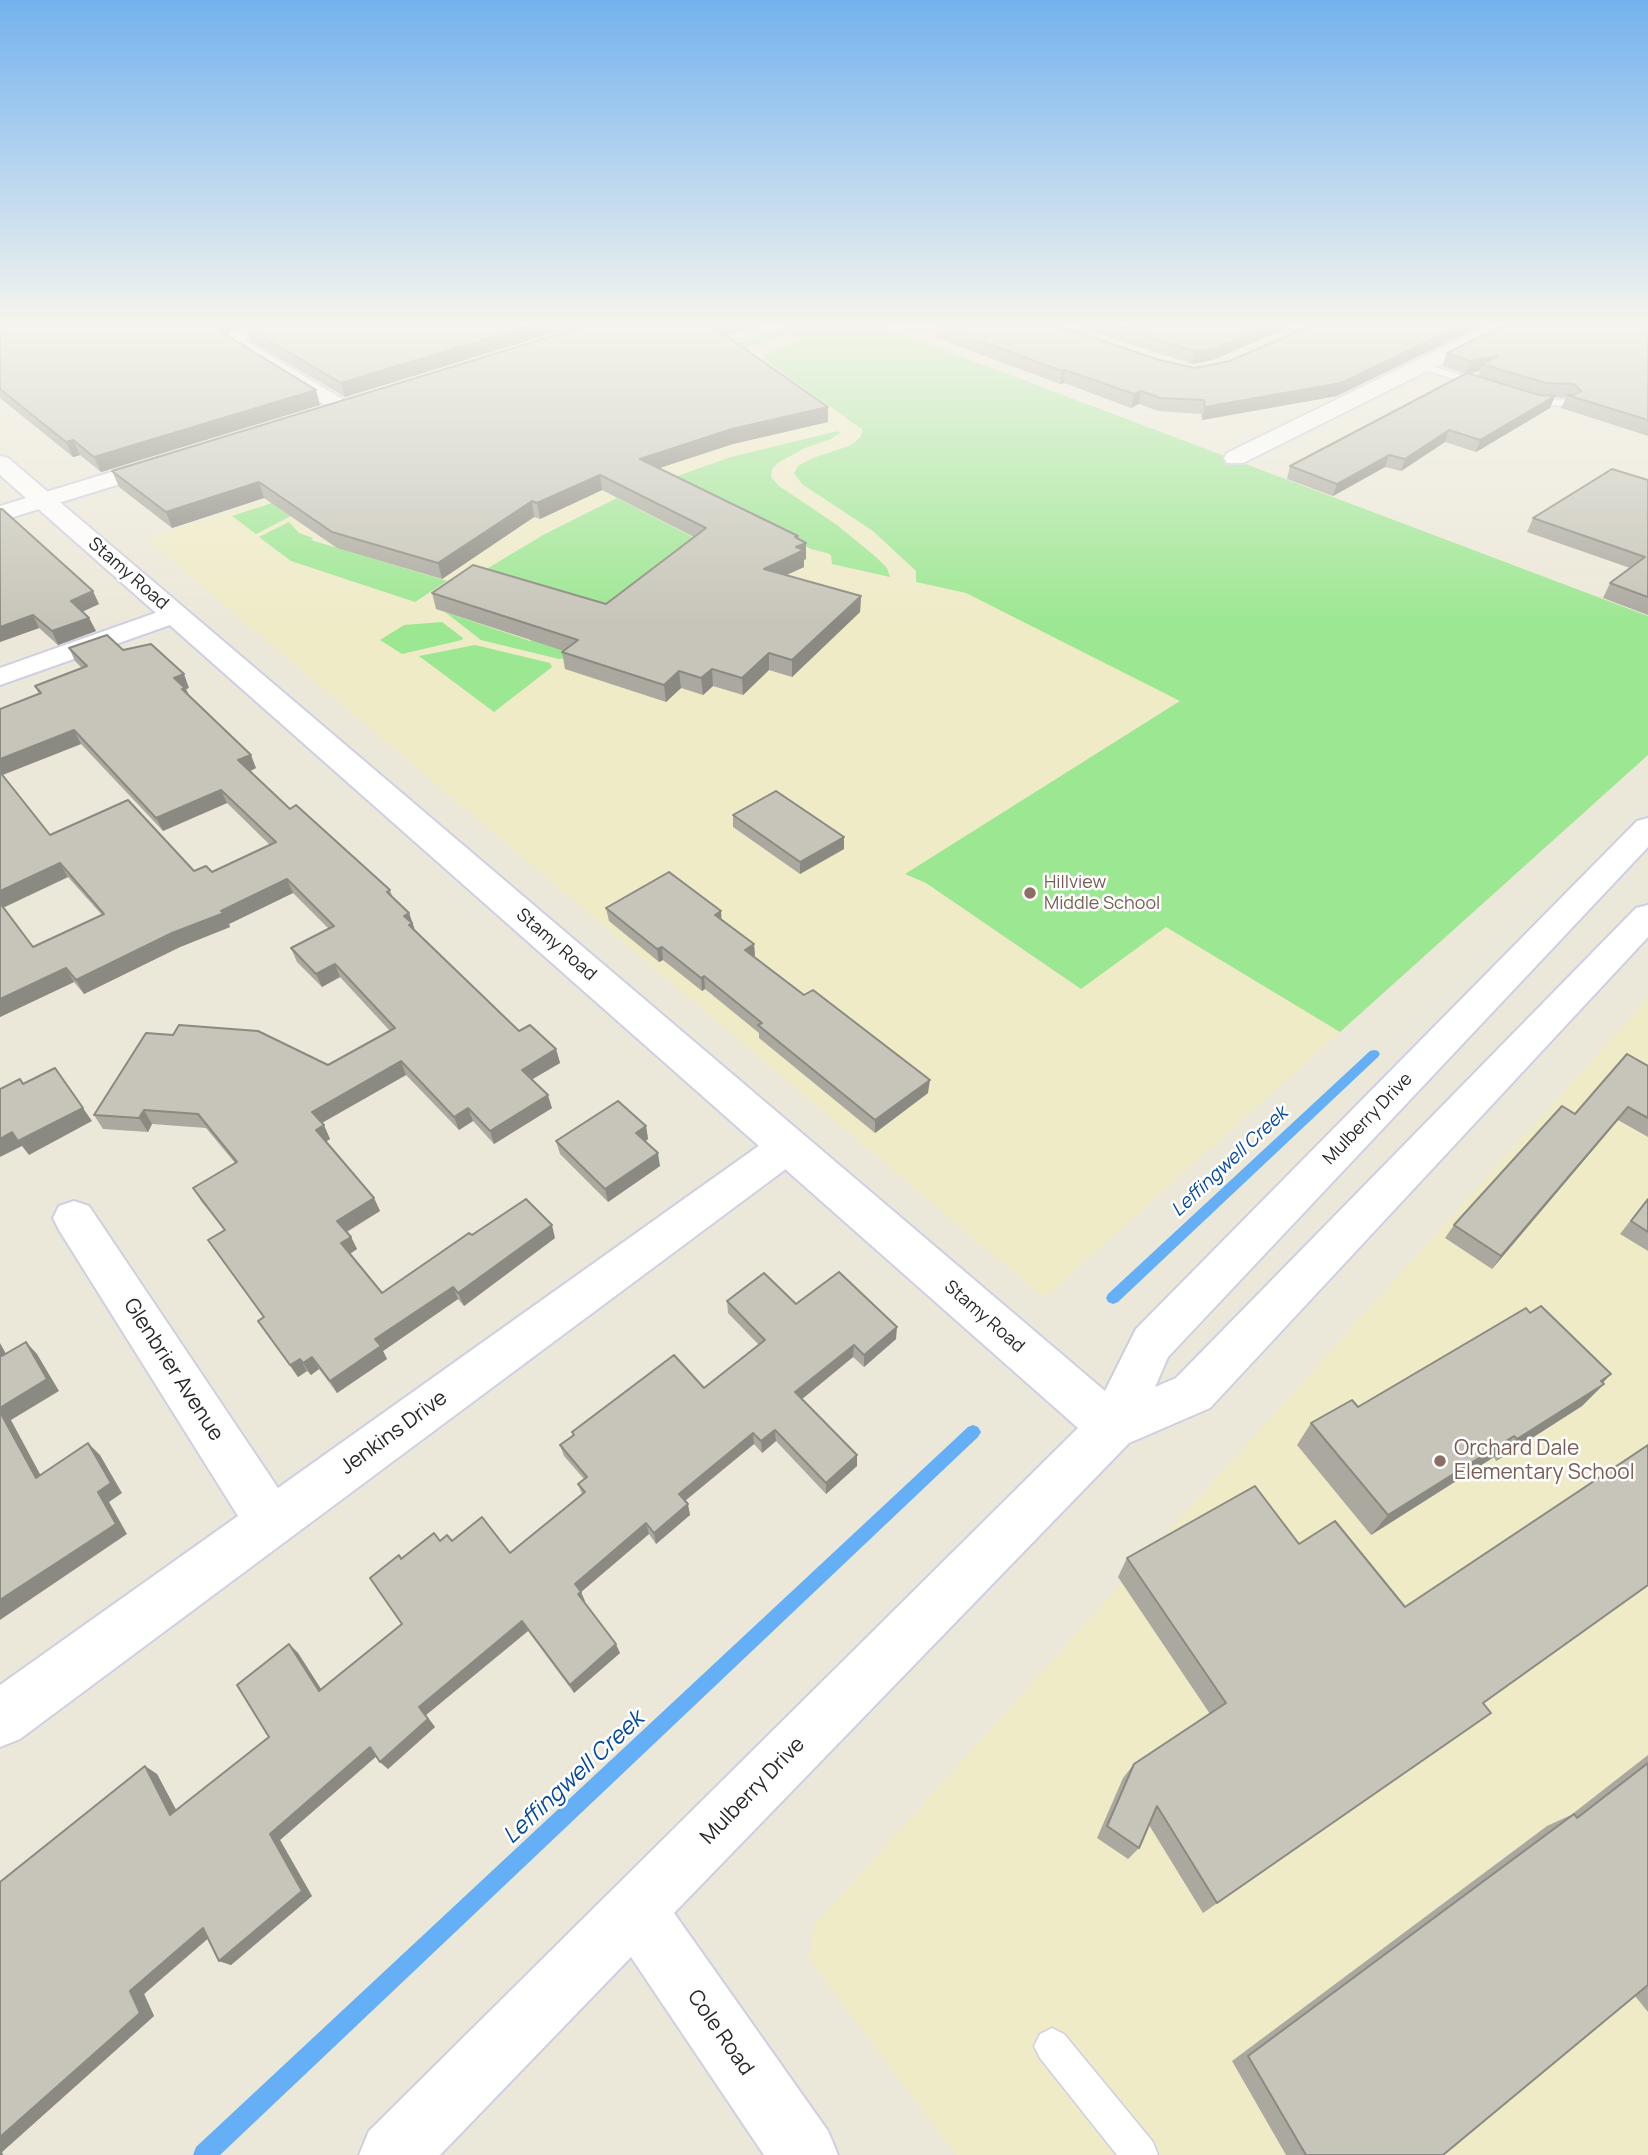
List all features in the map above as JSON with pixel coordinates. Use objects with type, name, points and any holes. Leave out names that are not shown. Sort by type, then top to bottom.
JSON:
[{"type":"street","points":[[1235,458],[1309,422]]},
{"type":"street","points":[[0,514],[187,456]]},
{"type":"street","name":"Stamy Road","points":[[0,463],[1112,1427]]},
{"type":"street","points":[[0,677],[175,614]]},
{"type":"street","name":"Mulberry Drive","points":[[393,2155],[1112,1427],[1152,1343],[1648,828]]},
{"type":"street","name":"Mulberry Drive","points":[[1112,1427],[1193,1393],[1648,916]]},
{"type":"street","name":"Jenkins Drive","points":[[0,1719],[788,1146]]},
{"type":"street","name":"Glenbrier Avenue","points":[[74,1218],[271,1522]]},
{"type":"street","name":"Cole Road","points":[[636,1911],[804,2155]]},
{"type":"lane","points":[[1052,2046],[1140,2155]]},
{"type":"shaded area","name":"Hillview Middle School","points":[[500,422],[1133,422],[1648,616],[1648,755],[1044,1298],[146,539]]},
{"type":"shaded area","name":"Orchard Dale Elementary School","points":[[1648,998],[1648,2155],[956,2155],[809,1959],[815,1924]]},
{"type":"green space","points":[[851,422],[1133,422],[1648,616],[1648,755],[1340,1032],[1166,927],[1081,989],[926,883],[905,874],[1180,701],[966,593],[916,582],[916,571],[873,531],[802,484],[794,473],[798,466],[849,446],[860,438],[863,430]]},
{"type":"green space","points":[[838,431],[840,433],[831,439],[805,448],[779,462],[772,469],[771,477],[779,486],[837,525],[876,557],[887,568],[890,577],[832,564],[831,555],[811,549],[669,479],[731,457]]},
{"type":"green space","points":[[617,498],[704,543],[604,621],[470,579],[543,535]]},
{"type":"green space","points":[[272,503],[291,516],[256,534],[232,516]]},
{"type":"green space","points":[[289,522],[299,533],[313,538],[311,540],[447,581],[415,602],[291,561],[259,537]]},
{"type":"green space","points":[[445,612],[530,641],[565,616],[565,658],[559,659],[481,640]]},
{"type":"green space","points":[[442,622],[463,638],[462,640],[402,654],[380,640],[404,625]]},
{"type":"green space","points":[[475,645],[550,663],[552,667],[494,712],[419,656]]},
{"type":"building","points":[[41,422],[211,422],[94,457],[73,440],[66,442]]},
{"type":"building","points":[[273,422],[764,422],[732,429],[640,459],[798,536],[795,537],[806,543],[796,547],[804,550],[764,569],[861,596],[792,660],[769,653],[742,678],[712,669],[701,678],[679,671],[664,685],[562,652],[578,640],[432,593],[473,565],[606,604],[706,528],[600,475],[537,503],[532,501],[438,563],[332,532],[259,482],[166,512],[112,471]]},
{"type":"building","points":[[1375,422],[1511,422],[1480,440],[1449,430],[1405,459],[1389,455],[1337,484],[1290,466]]},
{"type":"building","points":[[1612,469],[1648,480],[1648,597],[1610,583],[1645,557],[1533,518]]},
{"type":"building","points":[[0,509],[93,591],[71,601],[89,618],[52,631],[33,615],[0,627]]},
{"type":"building","points":[[107,635],[123,650],[151,644],[184,674],[174,678],[185,688],[182,689],[251,755],[238,760],[290,809],[296,805],[390,890],[387,892],[409,913],[404,916],[412,923],[409,925],[519,1031],[530,1025],[556,1049],[522,1070],[548,1095],[490,1131],[468,1108],[454,1117],[401,1061],[312,1112],[324,1125],[316,1130],[374,1198],[337,1221],[351,1237],[341,1243],[382,1293],[469,1233],[472,1235],[526,1199],[552,1225],[458,1293],[453,1287],[375,1339],[381,1346],[330,1381],[312,1357],[303,1363],[300,1359],[290,1365],[258,1321],[264,1317],[208,1240],[225,1230],[193,1188],[237,1162],[198,1114],[144,1110],[139,1118],[94,1115],[146,1033],[173,1035],[179,1025],[258,1031],[328,1065],[395,1028],[335,964],[316,974],[291,948],[334,926],[287,879],[221,911],[224,913],[172,933],[76,980],[66,968],[0,999],[0,903],[33,947],[104,914],[60,863],[0,891],[0,772],[50,835],[128,800],[194,871],[206,866],[212,872],[276,842],[221,790],[156,818],[74,730],[0,759],[0,709],[41,693],[35,686],[87,666],[69,648]]},
{"type":"building","points":[[776,791],[844,837],[800,862],[733,815]]},
{"type":"building","points":[[669,872],[721,911],[715,915],[754,944],[745,950],[804,995],[813,990],[930,1080],[875,1120],[758,1025],[762,1023],[704,976],[701,978],[662,947],[657,949],[606,908]]},
{"type":"building","points":[[1627,1054],[1648,1066],[1648,1118],[1628,1107],[1501,1256],[1454,1225],[1562,1106],[1575,1114]]},
{"type":"building","points":[[55,1068],[83,1108],[18,1141],[12,1132],[0,1139],[0,1089],[20,1079],[23,1084]]},
{"type":"building","points":[[618,1101],[646,1126],[636,1133],[658,1153],[605,1189],[556,1141]]},
{"type":"building","points":[[1648,1199],[1648,1232],[1631,1221]]},
{"type":"building","points":[[839,1272],[897,1327],[864,1355],[854,1345],[795,1392],[857,1455],[826,1483],[775,1430],[761,1441],[753,1433],[679,1494],[688,1504],[654,1533],[646,1523],[575,1584],[581,1592],[578,1594],[616,1644],[570,1685],[522,1621],[419,1707],[428,1719],[380,1762],[370,1747],[270,1834],[302,1891],[219,1961],[203,1928],[130,1991],[140,2013],[0,2137],[0,1882],[145,1766],[170,1815],[269,1737],[237,1685],[289,1644],[319,1691],[402,1624],[370,1578],[399,1555],[401,1559],[434,1533],[440,1541],[447,1535],[452,1541],[482,1517],[510,1553],[585,1492],[578,1484],[587,1477],[560,1445],[574,1435],[572,1432],[674,1355],[704,1388],[765,1340],[727,1301],[764,1273],[796,1304]]},
{"type":"building","points":[[1541,1306],[1611,1374],[1601,1381],[1604,1384],[1517,1439],[1514,1436],[1388,1515],[1311,1423],[1352,1400],[1358,1407],[1526,1308],[1530,1313]]},
{"type":"building","points":[[26,1342],[47,1379],[0,1408],[0,1352],[2,1356]]},
{"type":"building","points":[[0,1412],[36,1478],[88,1443],[111,1483],[98,1492],[116,1524],[0,1600]]},
{"type":"building","points":[[1648,1445],[1648,1585],[1483,1703],[1491,1713],[1217,1903],[1157,1806],[1139,1848],[1107,1826],[1134,1764],[1226,1703],[1127,1558],[1255,1486],[1299,1544],[1335,1521],[1405,1607]]},
{"type":"building","points":[[1648,1763],[1648,1985],[1443,2155],[1306,2155],[1248,2056],[1574,1814],[1577,1818]]},
{"type":"waterway","name":"Leffingwell Creek","points":[[1113,1298],[1374,1054]]},
{"type":"waterway","name":"Leffingwell Creek","points":[[204,2155],[973,1432]]},
{"type":"place","name":"Hillview Middle School","points":[[1030,893]]},
{"type":"place","name":"Orchard Dale Elementary School","points":[[1440,1461]]}]
